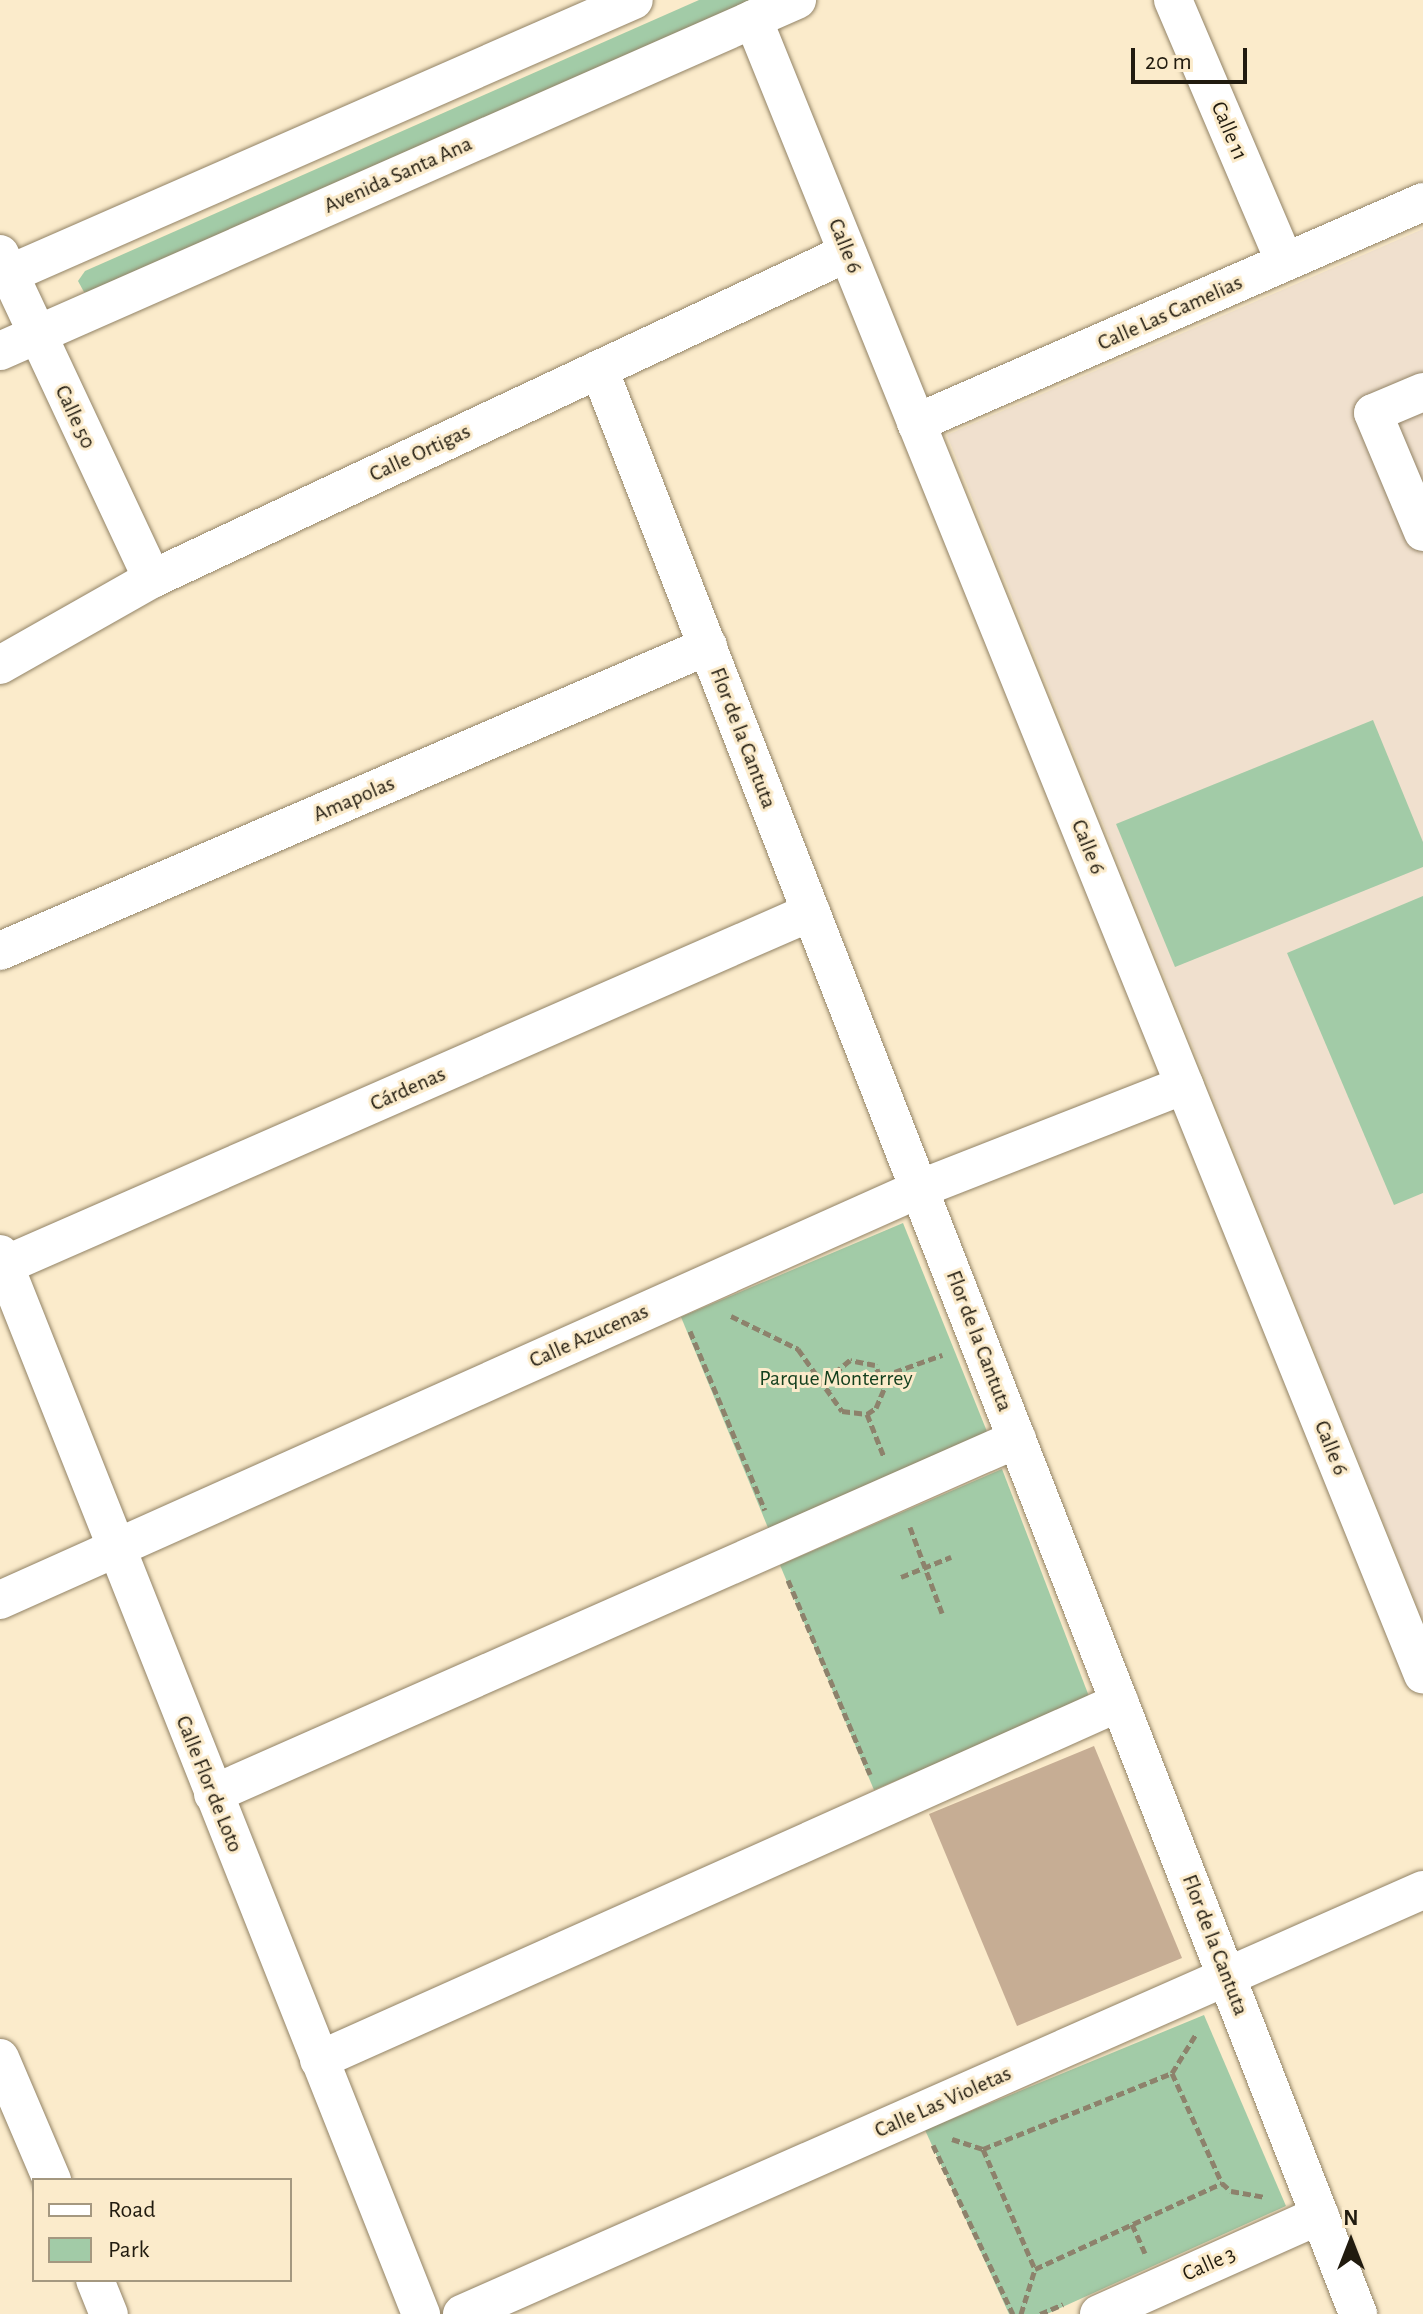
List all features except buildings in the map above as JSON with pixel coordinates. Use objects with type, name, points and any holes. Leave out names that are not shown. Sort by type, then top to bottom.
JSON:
[{"type":"street","points":[[3,269],[634,0]]},
{"type":"street","name":"Avenida Santa Ana","points":[[0,351],[797,0]]},
{"type":"street","name":"Calle 11","points":[[1173,0],[1285,262]]},
{"type":"street","name":"Calle 6","points":[[753,19],[1423,1675]]},
{"type":"street","name":"Calle Las Camelias","points":[[916,423],[1423,202]]},
{"type":"street","name":"Calle Ortigas","points":[[0,665],[152,579],[847,253]]},
{"type":"street","name":"Calle 50","points":[[3,269],[152,579]]},
{"type":"street","name":"Flor de la Cantuta","points":[[599,369],[1358,2314]]},
{"type":"street","points":[[1423,392],[1373,413],[1423,532]]},
{"type":"street","name":"Amapolas","points":[[0,951],[708,646]]},
{"type":"street","name":"Cárdenas","points":[[2,1260],[811,912]]},
{"type":"street","name":"Calle Azucenas","points":[[0,1600],[919,1189],[1184,1085]]},
{"type":"street","name":"Calle Flor de Loto","points":[[2,1260],[114,1549],[421,2314]]},
{"type":"street","points":[[213,1794],[781,1556],[1017,1439]]},
{"type":"street","points":[[319,2060],[1120,1702]]},
{"type":"street","name":"Calle Las Violetas","points":[[462,2314],[1423,1890]]},
{"type":"street","points":[[0,2058],[51,2178]]},
{"type":"street","name":"Calle 3","points":[[1099,2314],[1320,2215]]},
{"type":"street","points":[[96,2282],[109,2314]]},
{"type":"path","points":[[677,1297],[876,1789]]},
{"type":"path","points":[[725,1312],[798,1349],[842,1411],[867,1414]]},
{"type":"path","points":[[883,1376],[949,1352]]},
{"type":"path","points":[[829,1390],[830,1377],[850,1360],[863,1360],[883,1376]]},
{"type":"path","points":[[867,1414],[882,1398],[883,1376]]},
{"type":"path","points":[[867,1414],[887,1464]]},
{"type":"path","points":[[906,1515],[942,1613]]},
{"type":"path","points":[[901,1577],[951,1557]]},
{"type":"path","points":[[941,2136],[983,2149],[1172,2073],[1198,2031]]},
{"type":"path","points":[[1172,2073],[1222,2183],[1231,2191],[1273,2201]]},
{"type":"path","points":[[927,2131],[1013,2314]]},
{"type":"path","points":[[983,2149],[1035,2269],[1021,2314]]},
{"type":"path","points":[[1035,2269],[1222,2183]]},
{"type":"path","points":[[1132,2224],[1151,2265]]},
{"type":"shaded area","points":[[1423,229],[1423,1620],[947,435]]},
{"type":"green space","points":[[699,0],[765,0],[97,292],[84,292],[78,281],[85,271]]},
{"type":"green space","points":[[1373,720],[1423,842],[1423,867],[1175,967],[1116,824]]},
{"type":"green space","points":[[1423,896],[1423,1193],[1394,1205],[1287,953]]},
{"type":"green space","name":"Parque Monterrey","points":[[903,1223],[990,1439],[771,1535],[681,1317]]},
{"type":"green space","points":[[1002,1469],[1090,1699],[874,1790],[780,1565]]},
{"type":"green space","points":[[1204,2015],[1286,2206],[1047,2314],[1009,2314],[925,2130]]}]
